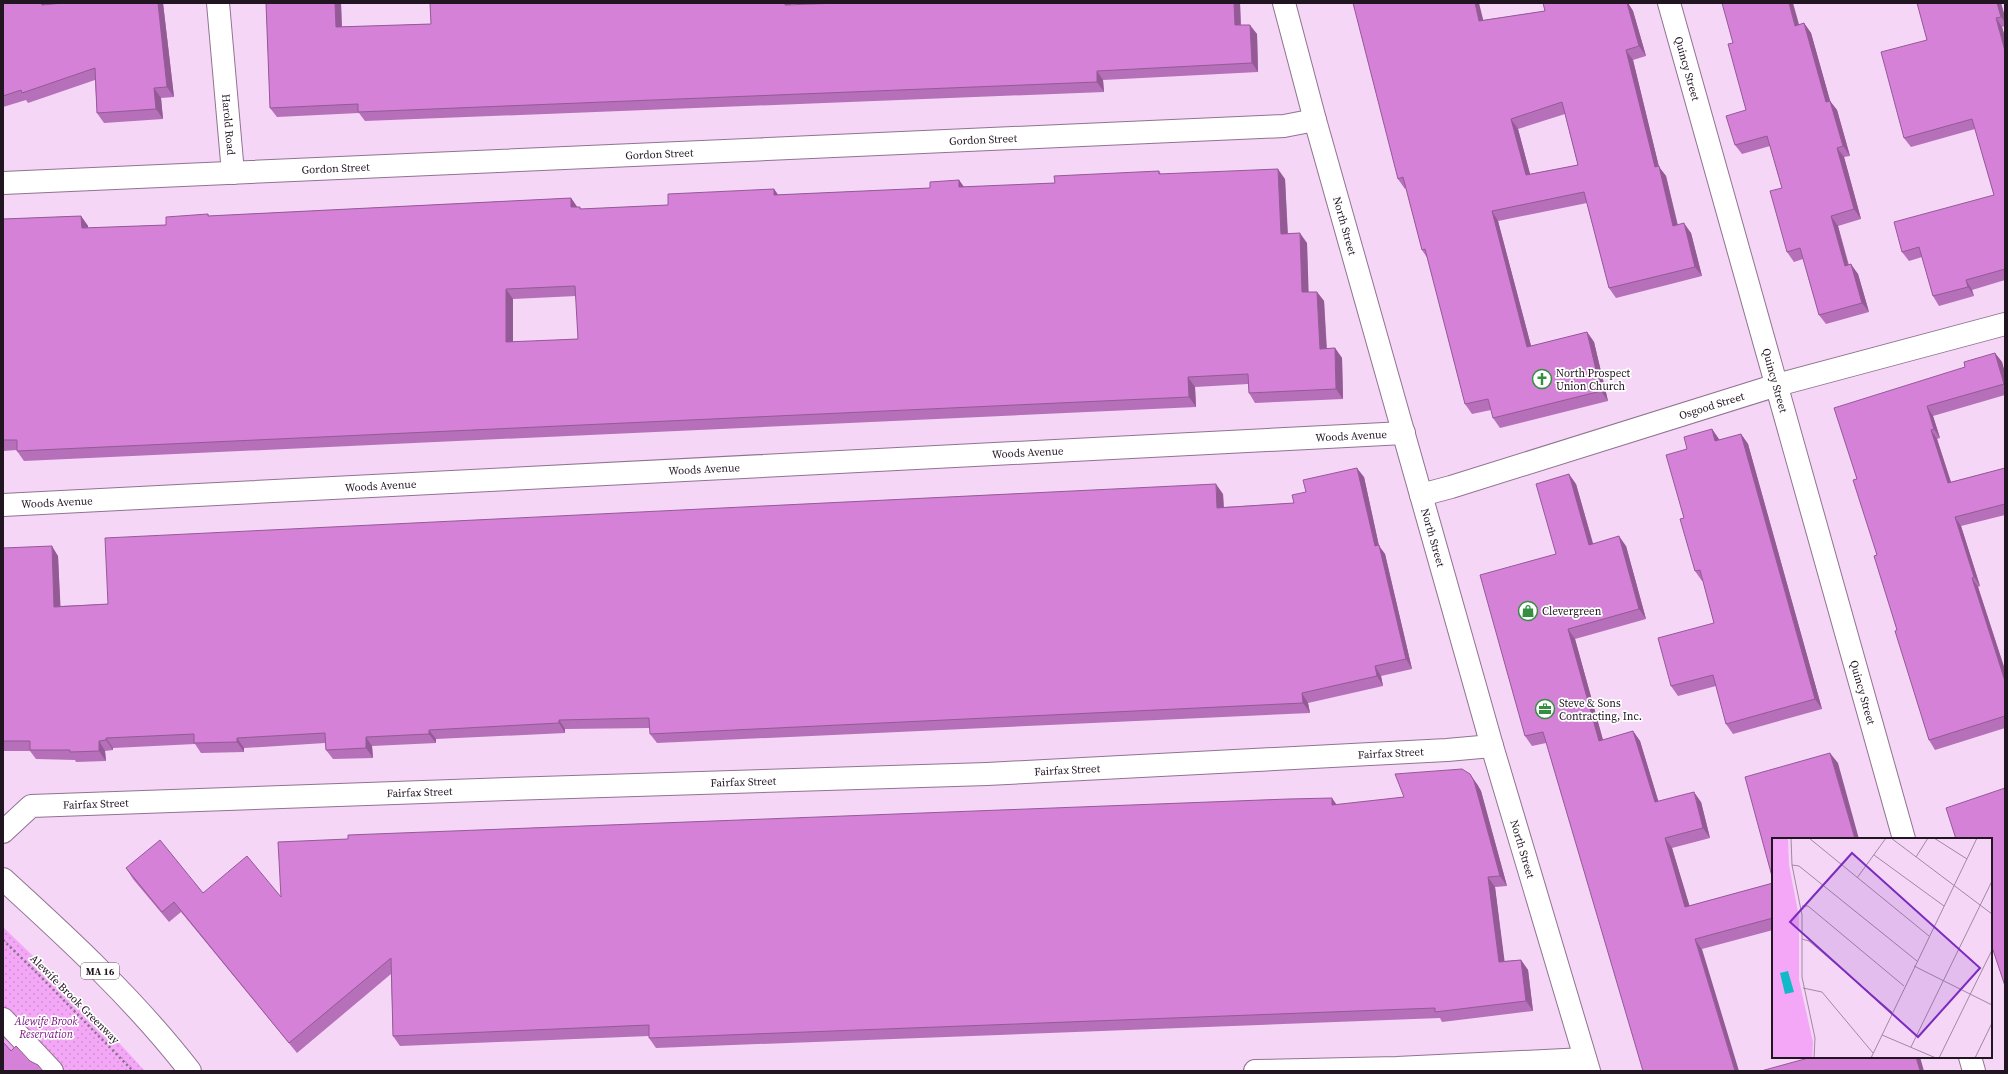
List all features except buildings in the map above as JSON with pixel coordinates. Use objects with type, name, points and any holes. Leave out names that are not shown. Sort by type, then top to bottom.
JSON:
[{"type":"street","name":"Harold Road","points":[[218,3],[233,173]]},
{"type":"street","name":"North Street","points":[[1284,3],[1315,120],[1492,746],[1587,1065]]},
{"type":"street","name":"Quincy Street","points":[[1669,3],[1904,838]]},
{"type":"street","name":"Gordon Street","points":[[3,183],[1276,126],[1315,120]]},
{"type":"street","name":"Osgood Street","points":[[1421,495],[1451,487],[1777,385],[2005,324]]},
{"type":"street","name":"Woods Avenue","points":[[3,505],[1404,433]]},
{"type":"street","name":"Fairfax Street","points":[[3,832],[31,806],[987,774],[1439,751],[1492,746]]},
{"type":"street","name":"MA 16","points":[[3,879],[107,978],[170,1045],[190,1071]]},
{"type":"street","points":[[3,1018],[52,1071]]},
{"type":"street","points":[[1970,1058],[1974,1071]]},
{"type":"street","points":[[1255,1071],[1587,1065]]},
{"type":"path","name":"Alewife Brook Greenway","points":[[3,940],[133,1071]]},
{"type":"green space","name":"Alewife Brook Reservation","points":[[3,927],[86,1007],[145,1071],[3,1071]]},
{"type":"place","name":"North Prospect Union Church","points":[[1542,379]]},
{"type":"place","name":"Clevergreen","points":[[1528,611]]},
{"type":"place","name":"Steve & Sons Contracting, Inc.","points":[[1545,709]]}]
